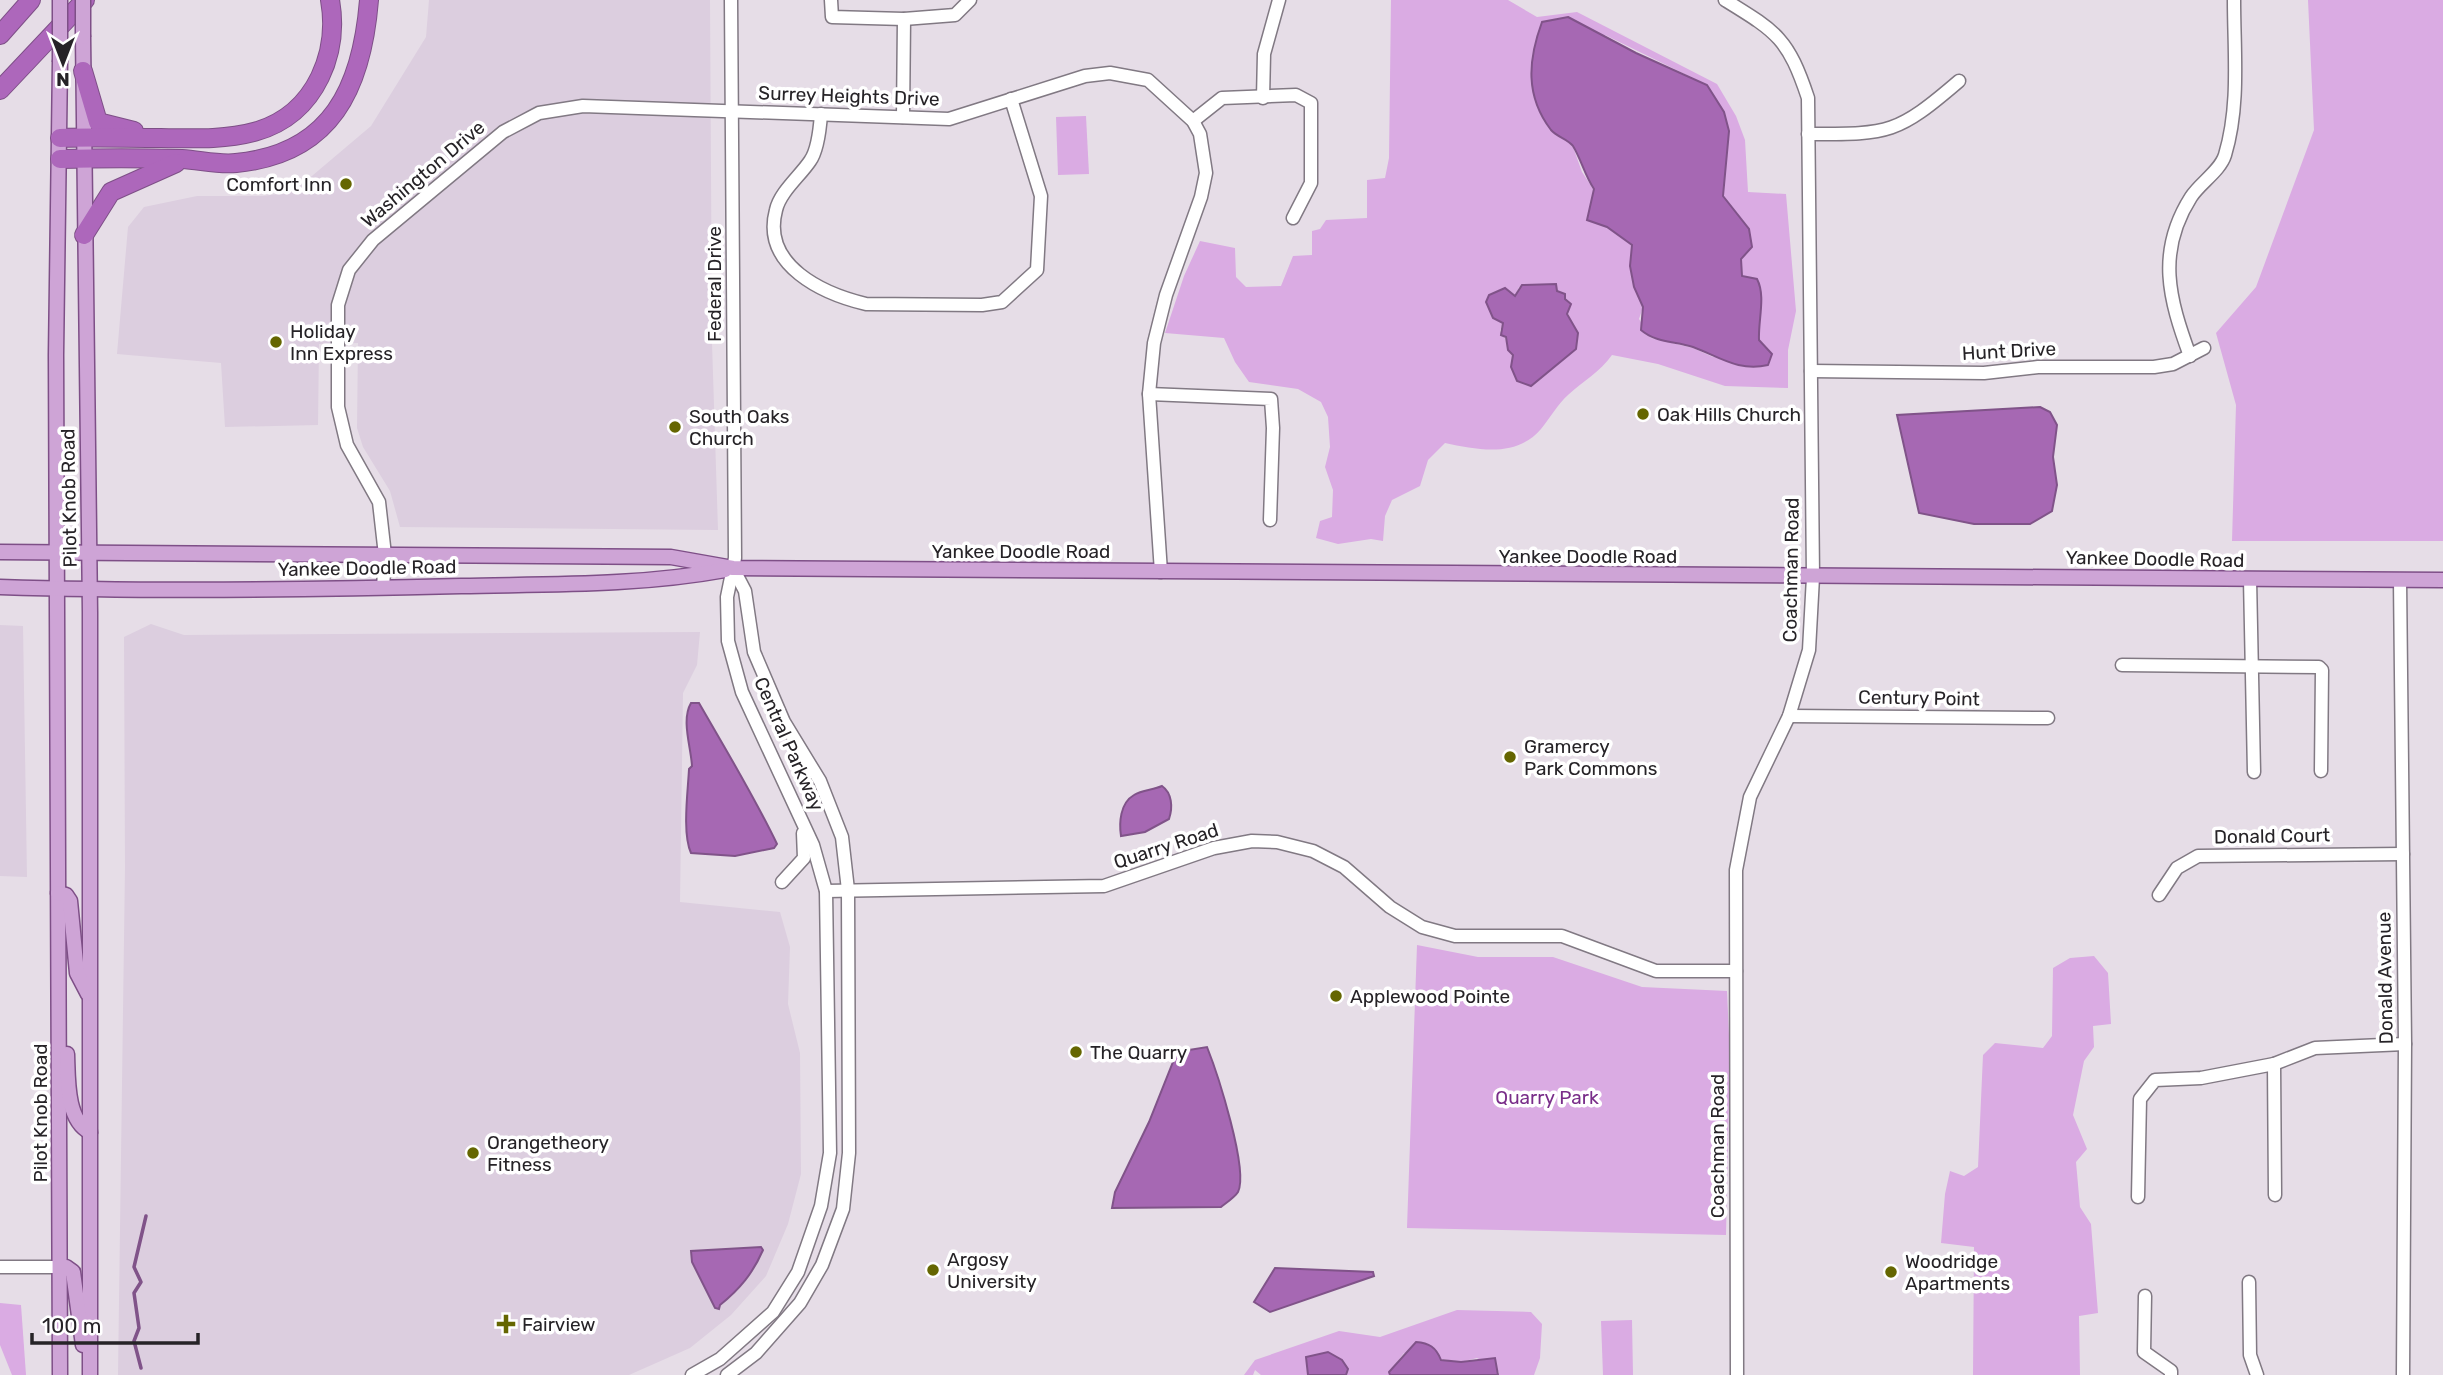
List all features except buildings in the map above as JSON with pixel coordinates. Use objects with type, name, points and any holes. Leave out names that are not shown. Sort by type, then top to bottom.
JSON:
[{"type":"highway","points":[[0,35],[31,0]]},
{"type":"highway","points":[[0,90],[84,0]]},
{"type":"highway","points":[[60,138],[233,139],[266,129],[293,112],[315,88],[329,58],[334,23],[330,0]]},
{"type":"highway","points":[[60,159],[185,159],[233,164],[264,159],[289,149],[312,135],[332,117],[348,95],[365,44],[369,0]]},
{"type":"highway","points":[[83,71],[98,122],[161,138]]},
{"type":"highway","points":[[83,235],[111,192],[185,159]]},
{"type":"main road","name":"Pilot Knob Road","points":[[60,0],[56,355],[60,1375]]},
{"type":"main road","name":"Pilot Knob Road","points":[[84,0],[82,158],[90,591],[90,1374]]},
{"type":"main road","name":"Yankee Doodle Road","points":[[0,552],[671,557],[733,568],[2443,580]]},
{"type":"main road","name":"Yankee Doodle Road","points":[[0,587],[90,591],[383,588],[663,581],[733,568]]},
{"type":"main road","name":"Pilot Knob Road","points":[[58,893],[66,895],[71,901],[77,974],[89,995]]},
{"type":"main road","name":"Pilot Knob Road","points":[[58,959],[66,1002],[73,1113],[81,1128],[90,1132]]},
{"type":"main road","name":"Pilot Knob Road","points":[[60,1267],[66,1267],[73,1272],[90,1374]]},
{"type":"street","name":"Federal Drive","points":[[731,0],[733,568]]},
{"type":"street","points":[[831,0],[832,17],[904,19],[956,15],[970,0]]},
{"type":"street","points":[[1262,98],[1264,54],[1279,0]]},
{"type":"street","name":"Coachman Road","points":[[1725,0],[1773,29],[1796,62],[1808,98],[1813,577],[1809,650],[1789,716],[1750,797],[1736,870],[1737,1375]]},
{"type":"street","points":[[2190,356],[2173,310],[2168,268],[2174,227],[2193,195],[2224,159],[2234,115],[2234,0]]},
{"type":"street","points":[[903,117],[904,19]]},
{"type":"street","name":"Surrey Heights Drive","points":[[732,111],[949,119],[1085,76],[1110,73],[1148,80],[1193,121]]},
{"type":"street","points":[[1808,134],[1878,134],[1908,122],[1959,81]]},
{"type":"street","points":[[1161,572],[1149,394],[1158,326],[1201,197],[1206,173],[1200,134],[1193,121],[1222,97],[1296,95],[1307,98],[1311,103],[1311,183],[1293,218]]},
{"type":"street","points":[[821,114],[812,159],[776,209],[776,232],[782,255],[802,279],[816,288],[866,304],[982,305],[1002,302],[1037,270],[1041,196],[1011,99]]},
{"type":"street","name":"Washington Drive","points":[[383,588],[385,555],[379,502],[347,445],[338,407],[338,305],[349,270],[373,240],[503,132],[539,113],[583,106],[732,111]]},
{"type":"street","name":"Hunt Drive","points":[[1811,372],[1984,373],[2038,367],[2154,367],[2173,364],[2204,348]]},
{"type":"street","points":[[1149,394],[1271,400],[1270,520]]},
{"type":"street","name":"Central Parkway","points":[[692,1375],[720,1359],[773,1312],[798,1272],[821,1206],[831,1153],[826,891],[813,845],[742,692],[728,641],[727,597],[733,568]]},
{"type":"street","name":"Central Parkway","points":[[727,1375],[755,1353],[800,1303],[822,1265],[843,1209],[849,1153],[848,890],[842,837],[820,781],[784,722],[754,652],[745,591],[733,568]]},
{"type":"street","points":[[2250,579],[2254,772]]},
{"type":"street","name":"Donald Avenue","points":[[2400,580],[2405,1044],[2403,1375]]},
{"type":"street","points":[[2122,665],[2319,667],[2322,670],[2321,771]]},
{"type":"street","name":"Century Point","points":[[1789,716],[2048,719]]},
{"type":"street","points":[[782,882],[804,858],[802,822]]},
{"type":"street","name":"Quarry Road","points":[[826,891],[1073,889],[1104,886],[1214,848],[1252,841],[1277,842],[1314,851],[1344,867],[1390,907],[1422,927],[1455,936],[1562,936],[1656,971],[1736,971]]},
{"type":"street","name":"Donald Court","points":[[2159,895],[2177,868],[2199,856],[2403,854]]},
{"type":"street","points":[[2138,1197],[2140,1099],[2155,1080],[2201,1078],[2274,1064],[2315,1048],[2405,1044]]},
{"type":"street","points":[[2274,1064],[2275,1195]]},
{"type":"street","points":[[0,1267],[60,1267]]},
{"type":"street","points":[[2249,1282],[2250,1355],[2257,1375]]},
{"type":"street","points":[[2145,1296],[2144,1352],[2171,1371],[2171,1375]]},
{"type":"shaded area","points":[[429,0],[710,0],[712,343],[718,530],[400,527],[390,491],[363,447],[357,428],[358,343],[319,344],[318,425],[225,427],[221,363],[117,354],[128,227],[144,207],[197,196],[263,196],[293,192],[371,126],[426,37]]},
{"type":"shaded area","points":[[1568,17],[1636,53],[1707,85],[1724,112],[1729,131],[1723,196],[1749,229],[1752,247],[1741,259],[1742,276],[1757,279],[1760,286],[1759,340],[1772,354],[1768,365],[1739,365],[1693,347],[1653,337],[1641,330],[1643,307],[1634,287],[1630,266],[1632,245],[1607,227],[1587,220],[1594,189],[1573,146],[1551,130],[1533,91],[1532,64],[1542,22]]},
{"type":"shaded area","points":[[1556,284],[1557,291],[1565,294],[1565,299],[1571,304],[1567,314],[1578,333],[1576,349],[1531,386],[1517,381],[1511,367],[1513,355],[1508,350],[1506,337],[1501,335],[1503,323],[1493,318],[1486,302],[1489,295],[1505,288],[1515,296],[1522,285]]},
{"type":"shaded area","points":[[2040,407],[2050,412],[2057,425],[2053,457],[2057,485],[2052,511],[2030,524],[1974,524],[1919,513],[1897,415]]},
{"type":"shaded area","points":[[151,624],[184,635],[700,632],[697,665],[683,693],[680,902],[780,912],[790,947],[788,1004],[800,1053],[801,1174],[788,1224],[766,1276],[731,1315],[690,1348],[629,1375],[118,1375],[125,867],[124,637]]},
{"type":"shaded area","points":[[0,625],[23,626],[27,877],[0,876]]},
{"type":"shaded area","points":[[691,703],[699,703],[759,808],[777,844],[774,848],[735,856],[691,853],[686,823],[689,769],[692,766],[687,734],[687,717]]},
{"type":"shaded area","points":[[1162,786],[1171,801],[1169,819],[1145,832],[1121,836],[1122,814],[1129,799],[1140,792]]},
{"type":"shaded area","points":[[1207,1047],[1236,1143],[1240,1180],[1238,1192],[1221,1207],[1112,1208],[1115,1192],[1149,1122],[1177,1052]]},
{"type":"shaded area","points":[[761,1247],[763,1250],[745,1280],[719,1309],[715,1308],[692,1262],[691,1251]]},
{"type":"shaded area","points":[[1275,1268],[1373,1272],[1374,1276],[1270,1312],[1254,1302]]},
{"type":"shaded area","points":[[1416,1342],[1432,1346],[1441,1360],[1461,1362],[1495,1358],[1498,1375],[1390,1375],[1389,1372]]},
{"type":"shaded area","points":[[1328,1352],[1342,1360],[1348,1369],[1346,1375],[1308,1375],[1306,1357]]},
{"type":"green space","points":[[1391,0],[1508,0],[1537,17],[1577,12],[1717,84],[1736,116],[1745,140],[1748,192],[1786,194],[1796,311],[1788,350],[1788,388],[1725,386],[1658,364],[1612,355],[1564,399],[1541,429],[1520,444],[1496,450],[1445,443],[1428,460],[1420,486],[1392,500],[1385,516],[1383,541],[1371,539],[1338,544],[1316,538],[1320,521],[1332,517],[1333,490],[1325,467],[1330,447],[1328,417],[1321,402],[1298,389],[1249,382],[1235,362],[1224,338],[1165,333],[1184,276],[1200,241],[1235,248],[1236,277],[1246,287],[1281,286],[1293,256],[1312,255],[1312,231],[1320,229],[1326,220],[1367,218],[1367,180],[1385,178],[1389,158]],"holes":[[[1605,35],[1707,85],[1724,112],[1728,131],[1723,196],[1750,229],[1741,259],[1742,276],[1757,279],[1760,286],[1759,340],[1772,354],[1713,357],[1693,348],[1651,338],[1639,319],[1643,307],[1633,277],[1632,245],[1607,227],[1587,220],[1594,190],[1582,172],[1572,144]],[[1549,284],[1565,299],[1576,349],[1531,386],[1511,367],[1513,355],[1500,331],[1503,323],[1489,295],[1499,293],[1515,297],[1519,287]]]},
{"type":"green space","points":[[2308,0],[2443,0],[2443,541],[2232,541],[2236,405],[2216,333],[2256,287],[2314,130]]},
{"type":"green space","points":[[1086,116],[1089,174],[1058,175],[1056,117]]},
{"type":"green space","name":"Quarry Park","points":[[1417,945],[1478,957],[1553,957],[1642,987],[1727,991],[1730,1057],[1726,1235],[1407,1228]]},
{"type":"green space","points":[[2094,956],[2108,973],[2111,1024],[2093,1026],[2094,1047],[2084,1061],[2073,1115],[2087,1149],[2076,1162],[2080,1207],[2091,1224],[2098,1313],[2079,1316],[2080,1375],[1973,1375],[1974,1247],[1941,1243],[1945,1194],[1950,1171],[1964,1176],[1978,1167],[1983,1055],[1995,1043],[2043,1048],[2052,1036],[2053,968],[2070,958]]},
{"type":"green space","points":[[0,1303],[21,1305],[26,1375],[12,1375],[0,1345]]},
{"type":"green space","points":[[1457,1310],[1531,1312],[1542,1324],[1540,1358],[1534,1375],[1498,1375],[1499,1372],[1477,1358],[1461,1362],[1404,1353],[1389,1372],[1390,1375],[1346,1375],[1348,1369],[1306,1357],[1308,1375],[1261,1375],[1255,1370],[1253,1375],[1244,1375],[1255,1360],[1339,1331],[1380,1337]]},
{"type":"green space","points":[[1632,1320],[1633,1375],[1603,1375],[1601,1321]]},
{"type":"waterway","points":[[141,1368],[134,1341],[139,1328],[134,1293],[141,1282],[134,1267],[146,1216]]},
{"type":"place","name":"Comfort Inn","points":[[346,184]]},
{"type":"place","name":"Holiday Inn Express","points":[[276,342]]},
{"type":"place","name":"Oak Hills Church","points":[[1643,414]]},
{"type":"place","name":"South Oaks Church","points":[[675,427]]},
{"type":"place","name":"Gramercy Park Commons","points":[[1510,757]]},
{"type":"place","name":"Applewood Pointe","points":[[1336,996]]},
{"type":"place","name":"The Quarry","points":[[1076,1052]]},
{"type":"place","name":"Orangetheory Fitness","points":[[473,1153]]},
{"type":"place","name":"Argosy University","points":[[933,1270]]},
{"type":"place","name":"Woodridge Apartments","points":[[1891,1272]]},
{"type":"place","name":"Fairview","points":[[506,1324]]}]
